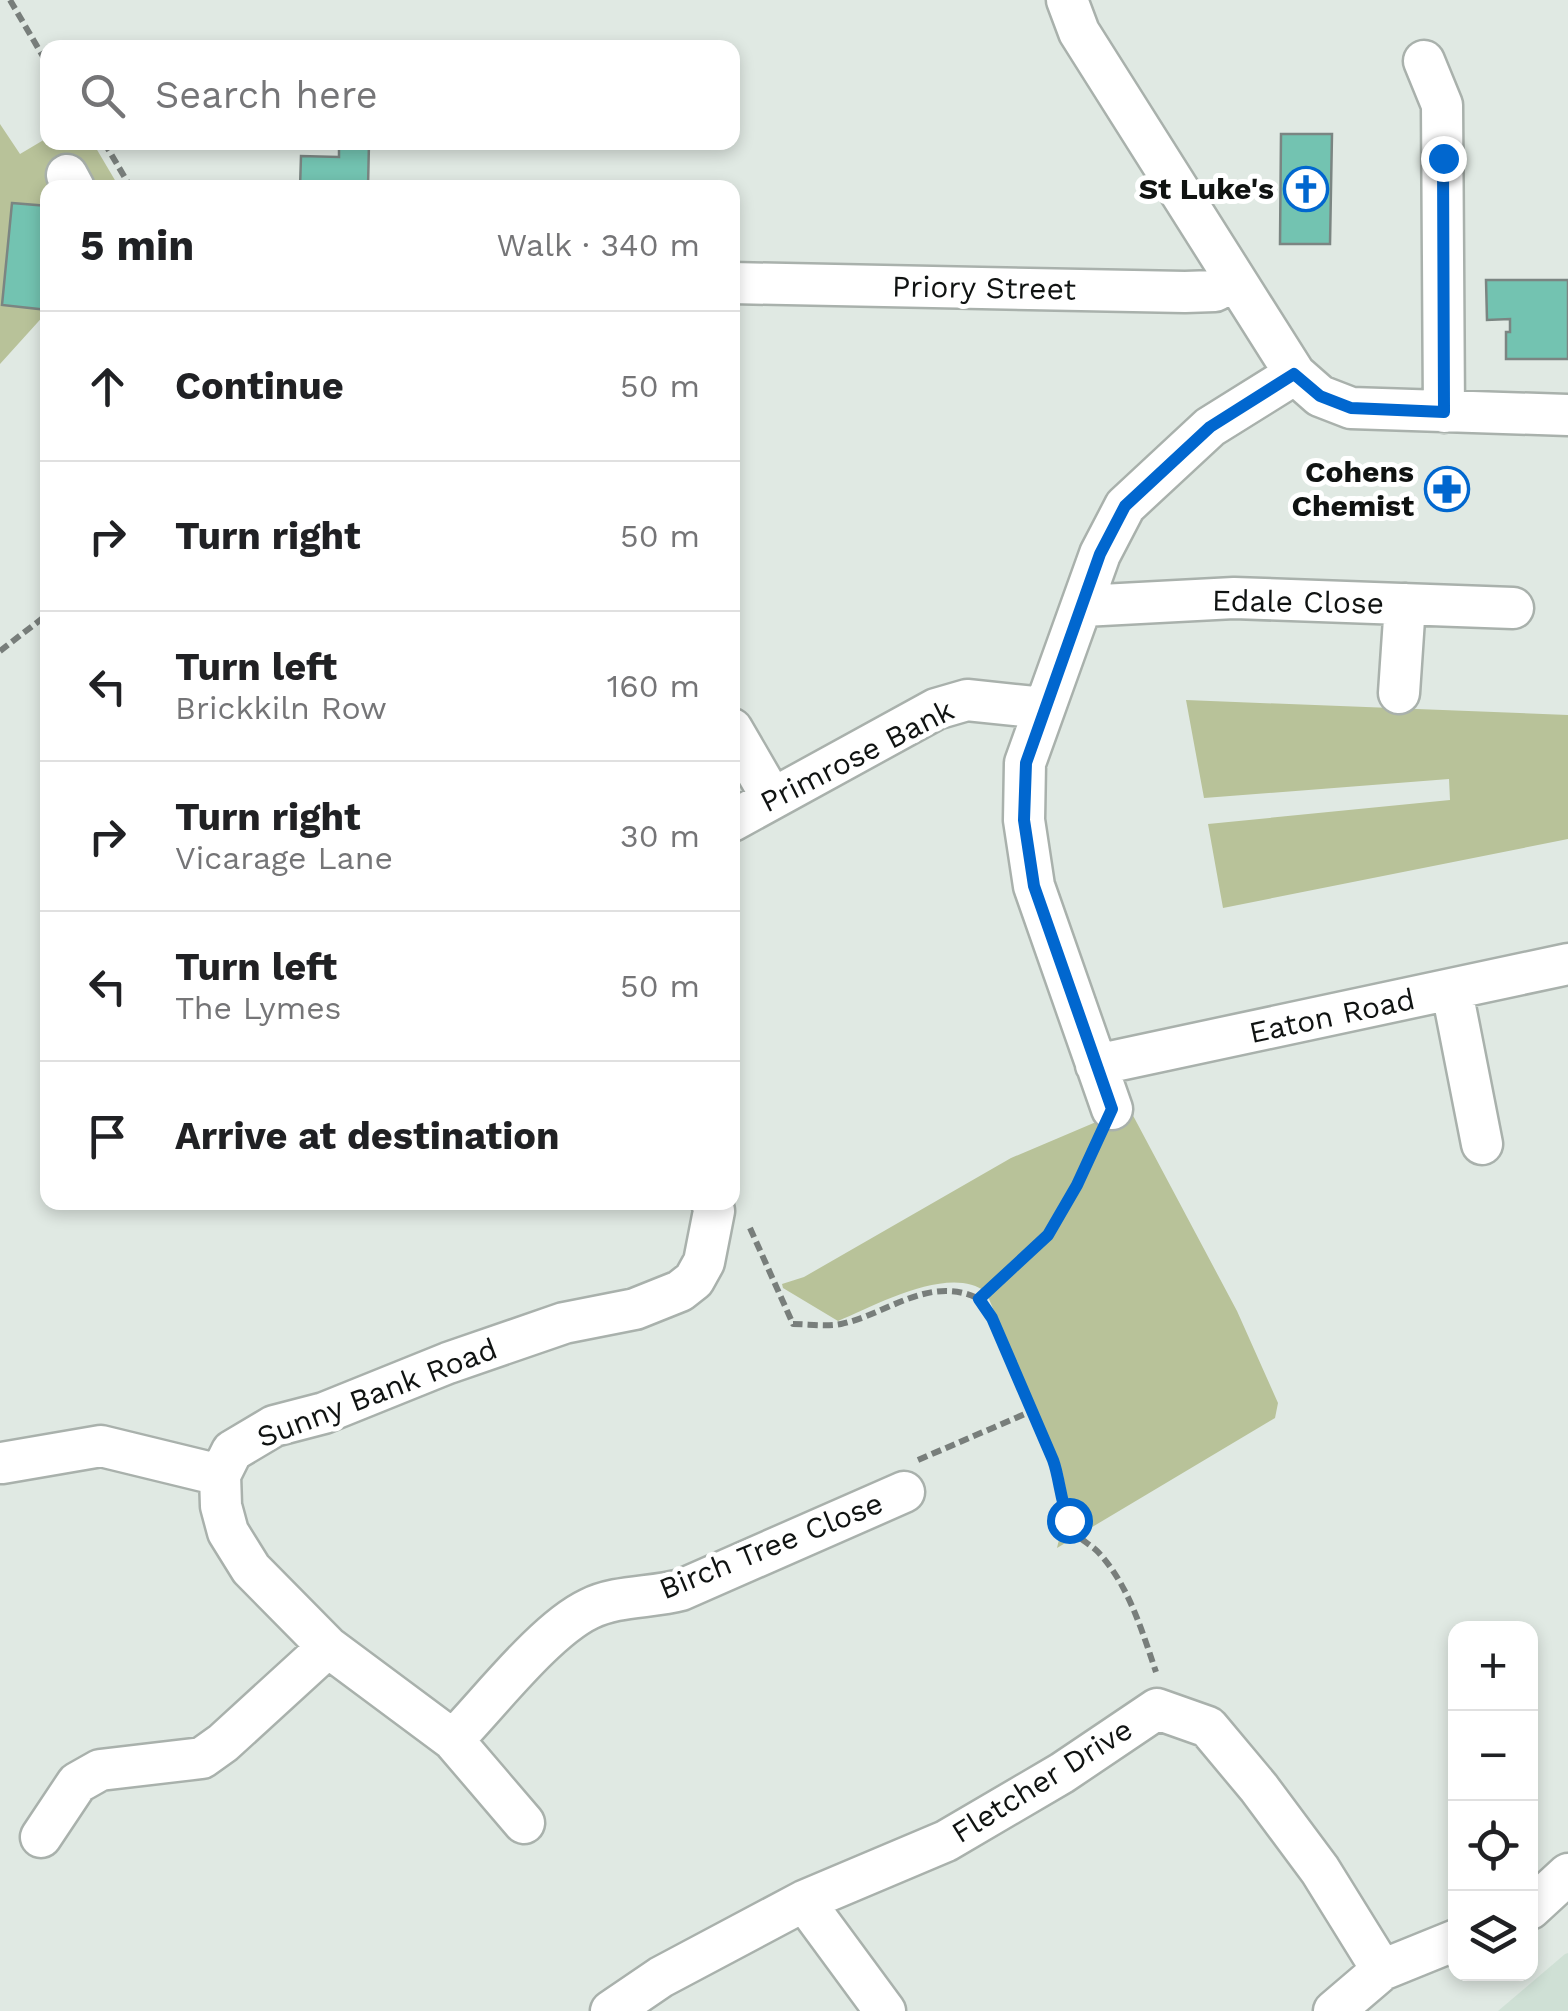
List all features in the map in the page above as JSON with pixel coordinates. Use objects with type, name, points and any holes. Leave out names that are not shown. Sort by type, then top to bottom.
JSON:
[{"type":"street","points":[[1067,0],[1079,32],[1233,280],[1294,374],[1320,396],[1351,408],[1568,416]]},
{"type":"street","points":[[1424,60],[1442,106],[1444,412]]},
{"type":"street","name":"Priory Street","points":[[740,282],[1185,292],[1215,291],[1233,280]]},
{"type":"street","points":[[1112,1109],[1034,886],[1024,820],[1026,763],[1100,554],[1125,506],[1210,427],[1294,374]]},
{"type":"street","name":"Edale Close","points":[[1083,606],[1234,598],[1513,608]]},
{"type":"street","points":[[1399,693],[1404,604]]},
{"type":"street","name":"Primrose Bank","points":[[740,816],[936,709],[967,700],[1044,708]]},
{"type":"street","points":[[740,743],[772,798]]},
{"type":"street","name":"Eaton Road","points":[[1096,1064],[1568,964]]},
{"type":"street","points":[[1452,991],[1482,1144]]},
{"type":"street","name":"Sunny Bank Road","points":[[220,1476],[232,1451],[274,1426],[324,1414],[448,1363],[564,1324],[665,1300],[694,1280],[704,1262],[713,1210]]},
{"type":"street","points":[[2,1462],[102,1446],[220,1476],[221,1506],[228,1532],[251,1569],[328,1647],[453,1740],[524,1823]]},
{"type":"street","name":"Birch Tree Close","points":[[453,1740],[561,1626],[591,1608],[620,1599],[682,1590],[904,1492]]},
{"type":"street","points":[[41,1837],[77,1782],[100,1770],[202,1758],[223,1744],[328,1647]]},
{"type":"street","name":"Fletcher Drive","points":[[612,2011],[661,1977],[804,1900],[946,1841],[1062,1773],[1158,1709],[1208,1727],[1320,1870],[1382,1970]]},
{"type":"street","points":[[1538,1903],[1565,1882]]},
{"type":"street","points":[[804,1900],[885,2011]]},
{"type":"street","points":[[1334,2011],[1382,1970],[1448,1943]]},
{"type":"path","points":[[10,0],[40,51]]},
{"type":"path","points":[[109,150],[125,180]]},
{"type":"path","points":[[0,651],[40,620]]},
{"type":"path","points":[[979,1299],[1048,1235],[1077,1185],[1112,1109]]},
{"type":"path","points":[[723,1210],[745,1217],[793,1324],[840,1325],[932,1291],[968,1293],[979,1299],[992,1318],[1057,1472],[1071,1529],[1100,1554],[1130,1599],[1156,1672],[1158,1709]]},
{"type":"path","points":[[904,1492],[896,1469],[1032,1411]]},
{"type":"shaded area","points":[[1568,1953],[1568,2011],[1498,2011],[1538,1981]]},
{"type":"green space","points":[[0,124],[20,154],[40,142],[40,150],[97,150],[115,180],[40,180],[40,320],[0,364]]},
{"type":"green space","points":[[1186,700],[1568,715],[1568,839],[1223,908],[1208,824],[1450,800],[1449,779],[1204,798]]},
{"type":"green space","points":[[1129,1108],[1237,1311],[1278,1403],[1275,1418],[1057,1548],[1068,1502],[1063,1474],[986,1292],[953,1282],[933,1285],[892,1297],[838,1321],[782,1284],[804,1277],[1011,1158]]},
{"type":"building","name":"St Luke's","points":[[1281,134],[1332,134],[1330,244],[1280,244]]},
{"type":"building","points":[[339,150],[369,150],[368,180],[300,180],[301,156],[339,157]]},
{"type":"building","points":[[12,203],[40,205],[40,309],[2,305]]},
{"type":"building","points":[[1486,280],[1568,280],[1568,359],[1506,359],[1510,319],[1487,320]]},
{"type":"place","name":"St Luke's","points":[[1306,189]]},
{"type":"place","name":"Cohens Chemist","points":[[1447,489]]},
{"type":"route","points":[[1069,1520],[1053,1460],[992,1318],[979,1299],[1048,1235],[1077,1185],[1112,1109],[1034,886],[1024,820],[1026,763],[1100,554],[1125,506],[1210,427],[1294,374],[1320,396],[1351,408],[1444,412],[1443,158]]}]
